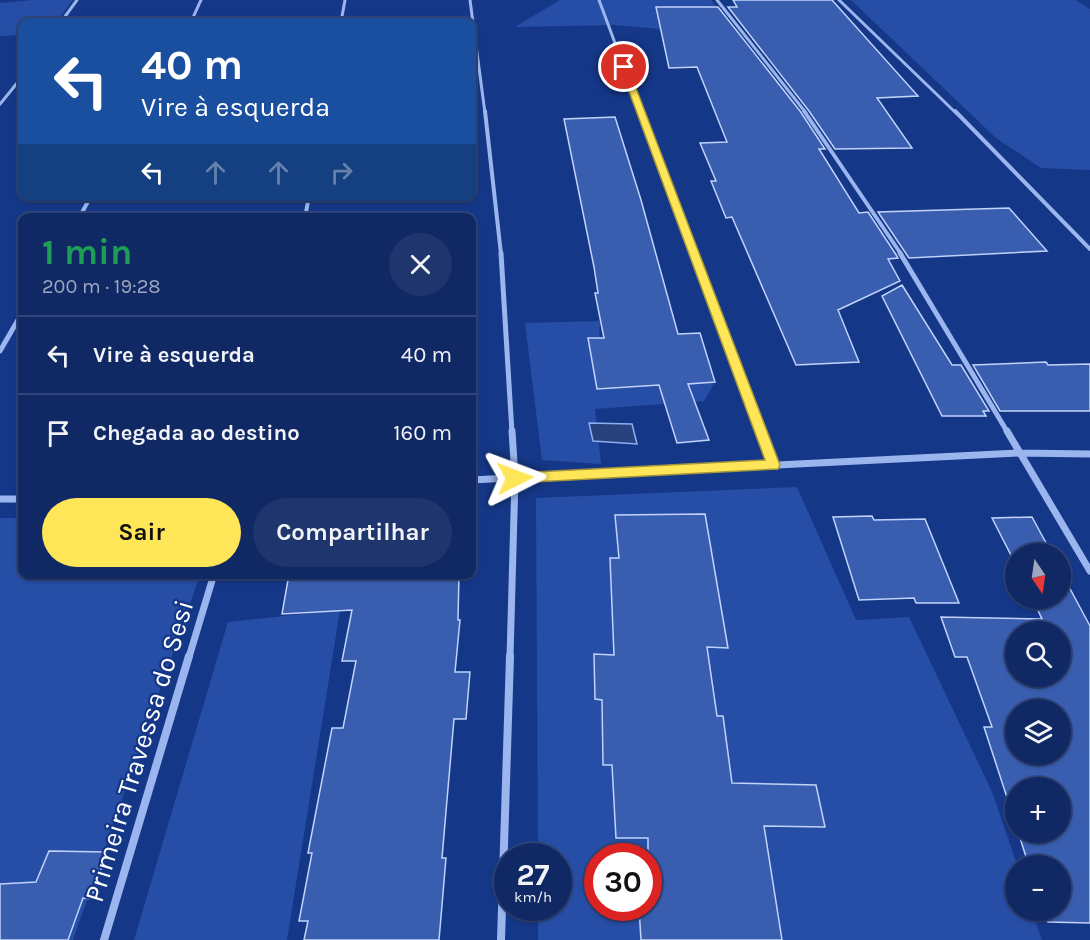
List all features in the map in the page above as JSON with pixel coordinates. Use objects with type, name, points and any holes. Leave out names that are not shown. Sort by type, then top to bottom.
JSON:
[{"type":"street","points":[[64,18],[77,0]]},
{"type":"street","points":[[193,18],[201,0]]},
{"type":"street","points":[[342,18],[345,0]]},
{"type":"street","points":[[470,0],[472,18]]},
{"type":"street","points":[[598,0],[773,465]]},
{"type":"street","points":[[717,0],[778,81],[815,125],[906,262],[1090,571]]},
{"type":"street","points":[[839,0],[972,128],[1090,249]]},
{"type":"street","points":[[476,45],[493,171],[504,283],[515,478],[501,940]]},
{"type":"street","points":[[0,104],[18,82]]},
{"type":"street","points":[[0,351],[18,320]]},
{"type":"street","points":[[476,480],[1018,453],[1090,453]]},
{"type":"street","points":[[0,499],[18,499]]},
{"type":"street","name":"Primeira Travessa do Sesi","points":[[104,940],[212,579]]},
{"type":"shaded area","points":[[73,0],[59,18],[18,18],[18,35],[0,36],[0,3]]},
{"type":"shaded area","points":[[560,0],[711,0],[730,26],[717,34],[615,25],[515,27]]},
{"type":"shaded area","points":[[851,0],[1076,0],[1090,9],[1090,170],[1041,168],[996,138]]},
{"type":"shaded area","points":[[600,321],[597,389],[715,382],[704,401],[595,409],[601,464],[542,460],[525,323]]},
{"type":"shaded area","points":[[589,423],[632,424],[637,444],[593,441]]},
{"type":"shaded area","points":[[797,487],[856,620],[909,617],[993,794],[1005,830],[1005,843],[1010,843],[1014,855],[1005,855],[1005,921],[1035,921],[1042,940],[538,940],[538,921],[572,921],[572,843],[538,843],[536,498]]},
{"type":"shaded area","points":[[0,518],[18,518],[18,579],[199,579],[73,940],[0,940]]},
{"type":"shaded area","points":[[340,610],[287,940],[134,940],[228,622]]},
{"type":"building","points":[[733,0],[832,0],[918,96],[877,98],[912,148],[835,149],[809,111],[728,7],[737,7]]},
{"type":"building","points":[[656,7],[718,7],[800,111],[825,149],[819,149],[859,213],[868,212],[898,258],[888,259],[900,281],[838,310],[859,362],[796,365],[732,217],[726,218],[711,181],[716,181],[700,143],[727,142],[697,67],[669,68]]},
{"type":"building","points":[[615,117],[641,200],[678,334],[700,333],[715,382],[688,384],[709,440],[677,443],[659,385],[597,389],[588,338],[604,338],[595,293],[598,293],[594,267],[564,119]]},
{"type":"building","points":[[1009,208],[1047,251],[909,258],[878,212]]},
{"type":"building","points":[[902,285],[952,365],[961,365],[989,411],[983,411],[986,416],[942,416],[882,296]]},
{"type":"building","points":[[1046,362],[1048,365],[1090,364],[1090,411],[1000,411],[973,365]]},
{"type":"building","points":[[705,514],[728,648],[707,647],[717,716],[723,716],[732,783],[816,785],[825,827],[764,826],[782,940],[641,940],[640,921],[662,921],[662,843],[648,843],[648,838],[616,838],[612,765],[603,765],[602,700],[595,699],[594,654],[614,655],[610,558],[619,558],[615,515]]},
{"type":"building","points":[[872,516],[874,520],[925,519],[959,603],[916,603],[914,598],[859,600],[833,517]]},
{"type":"building","points":[[1032,517],[1046,543],[1005,543],[992,518]]},
{"type":"building","points":[[288,579],[459,579],[458,620],[460,620],[455,672],[470,672],[466,719],[454,719],[442,858],[446,858],[439,940],[304,940],[308,921],[299,921],[312,853],[308,853],[332,728],[343,728],[356,661],[342,661],[352,610],[282,614]]},
{"type":"building","points":[[1071,591],[1090,626],[1090,923],[1048,922],[1071,921],[1071,855],[1025,855],[1022,843],[1071,843],[1071,777],[1005,777],[1005,791],[984,727],[992,727],[967,657],[955,657],[941,617],[1042,619],[1037,609],[1071,609]]},
{"type":"building","points":[[49,851],[107,852],[91,899],[83,898],[68,940],[0,940],[0,884],[36,882]]},
{"type":"route","points":[[515,478],[773,465],[624,67]]}]
